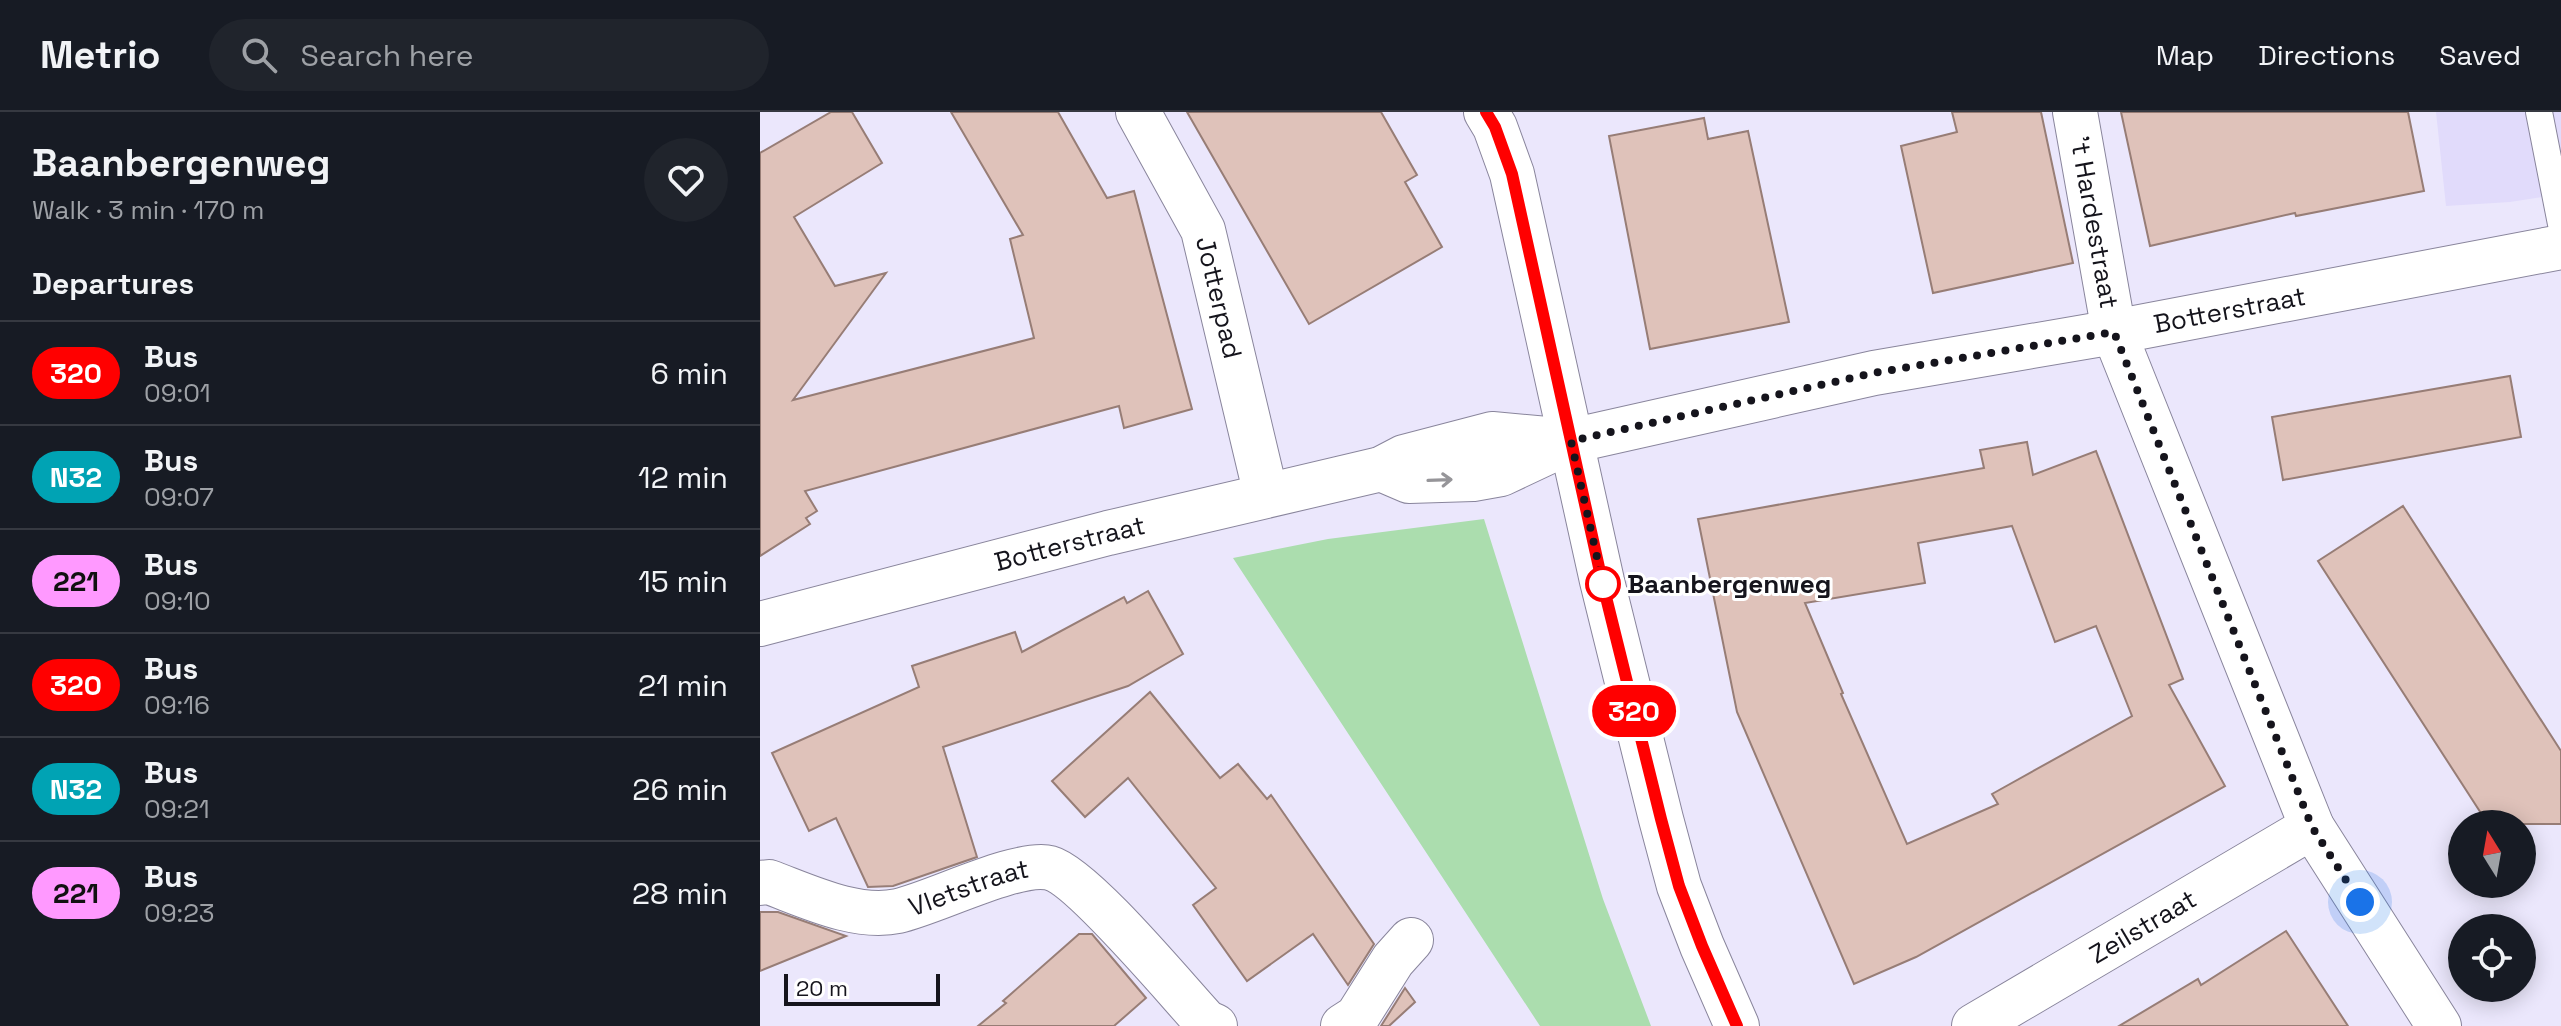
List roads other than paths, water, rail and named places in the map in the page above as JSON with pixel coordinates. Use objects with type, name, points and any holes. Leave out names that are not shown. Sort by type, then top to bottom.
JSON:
[{"type":"street","name":"Jotterpad","points":[[1138,112],[1203,230],[1266,495]]},
{"type":"street","points":[[1486,112],[1495,127],[1512,174],[1602,581],[1679,886],[1737,1026]]},
{"type":"street","name":"'t Hardestraat","points":[[2075,112],[2114,332],[2312,827],[2439,1026]]},
{"type":"street","name":"Botterstraat","points":[[760,624],[1108,533],[1381,469],[1404,457],[1492,434],[1571,441],[1874,373],[2114,332],[2561,247]]},
{"type":"street","name":"Zeilstraat","points":[[1974,1026],[2312,827]]},
{"type":"street","name":"Vletstraat","points":[[760,883],[769,882],[848,910],[896,912],[1020,870],[1050,868],[1081,887],[1206,1022],[1215,1026]]},
{"type":"street","points":[[1343,1026],[1357,1017],[1393,960],[1411,940]]},
{"type":"lane","points":[[2539,112],[2561,224]]},
{"type":"place","name":"Baanbergenweg","points":[[1603,584]]}]
